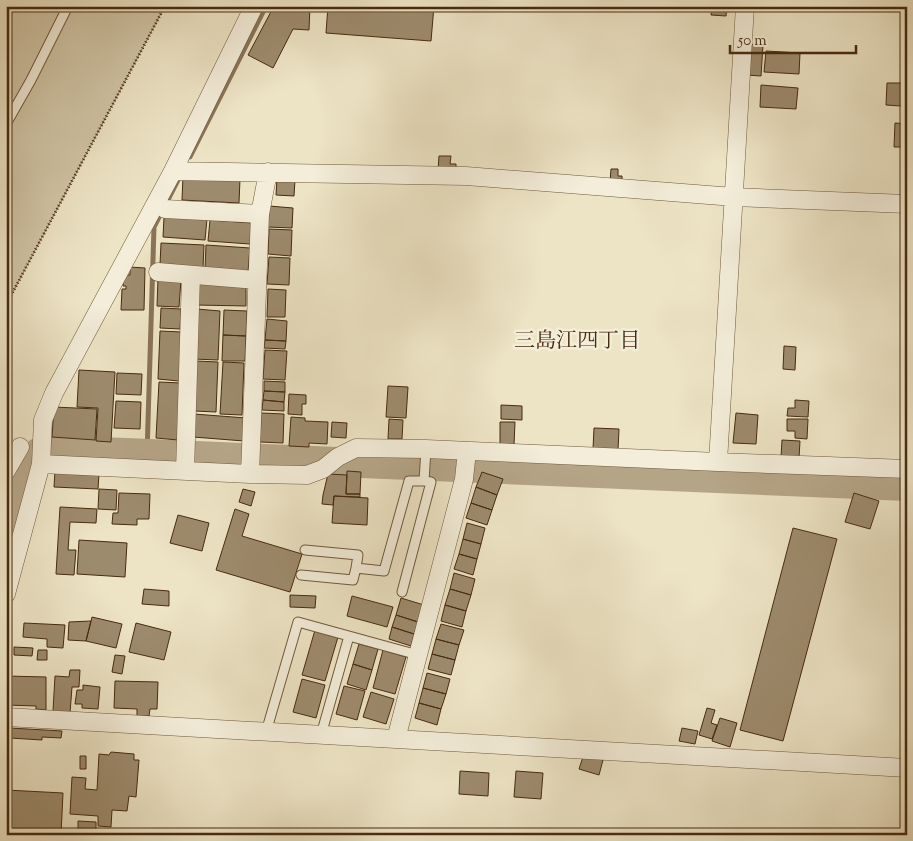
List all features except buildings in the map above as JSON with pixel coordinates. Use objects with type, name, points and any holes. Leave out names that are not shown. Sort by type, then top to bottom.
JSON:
[{"type":"street","points":[[6,594],[41,464],[43,420],[54,393],[173,171],[254,6]]},
{"type":"street","points":[[718,462],[745,6]]},
{"type":"street","points":[[173,171],[466,176],[734,197],[907,204]]},
{"type":"street","points":[[250,474],[260,214],[268,172]]},
{"type":"street","points":[[165,209],[260,214]]},
{"type":"street","points":[[158,272],[257,280]]},
{"type":"street","points":[[184,471],[191,275]]},
{"type":"street","points":[[6,471],[20,447]]},
{"type":"street","points":[[41,464],[307,475],[323,469],[338,457],[356,448],[467,450],[907,469]]},
{"type":"street","points":[[396,739],[464,478],[467,450]]},
{"type":"street","points":[[6,717],[907,768]]},
{"type":"lane","points":[[6,124],[31,80],[68,6]]},
{"type":"lane","points":[[424,481],[426,449]]},
{"type":"lane","points":[[356,568],[384,571],[409,481],[431,482],[402,592]]},
{"type":"lane","points":[[300,575],[353,580],[356,568],[358,555],[305,550]]},
{"type":"lane","points":[[266,732],[298,622],[418,654]]},
{"type":"lane","points":[[321,735],[349,636]]},
{"type":"path","points":[[6,305],[165,6]]},
{"type":"shaded area","points":[[6,6],[165,6],[6,305]]},
{"type":"waterway","points":[[190,157],[266,6]]},
{"type":"waterway","points":[[147,454],[154,227],[179,178]]},
{"type":"waterway","points":[[6,550],[30,463],[38,453],[55,450],[907,486]]},
{"type":"district","name":"三島江四丁目","points":[[577,340]]}]
